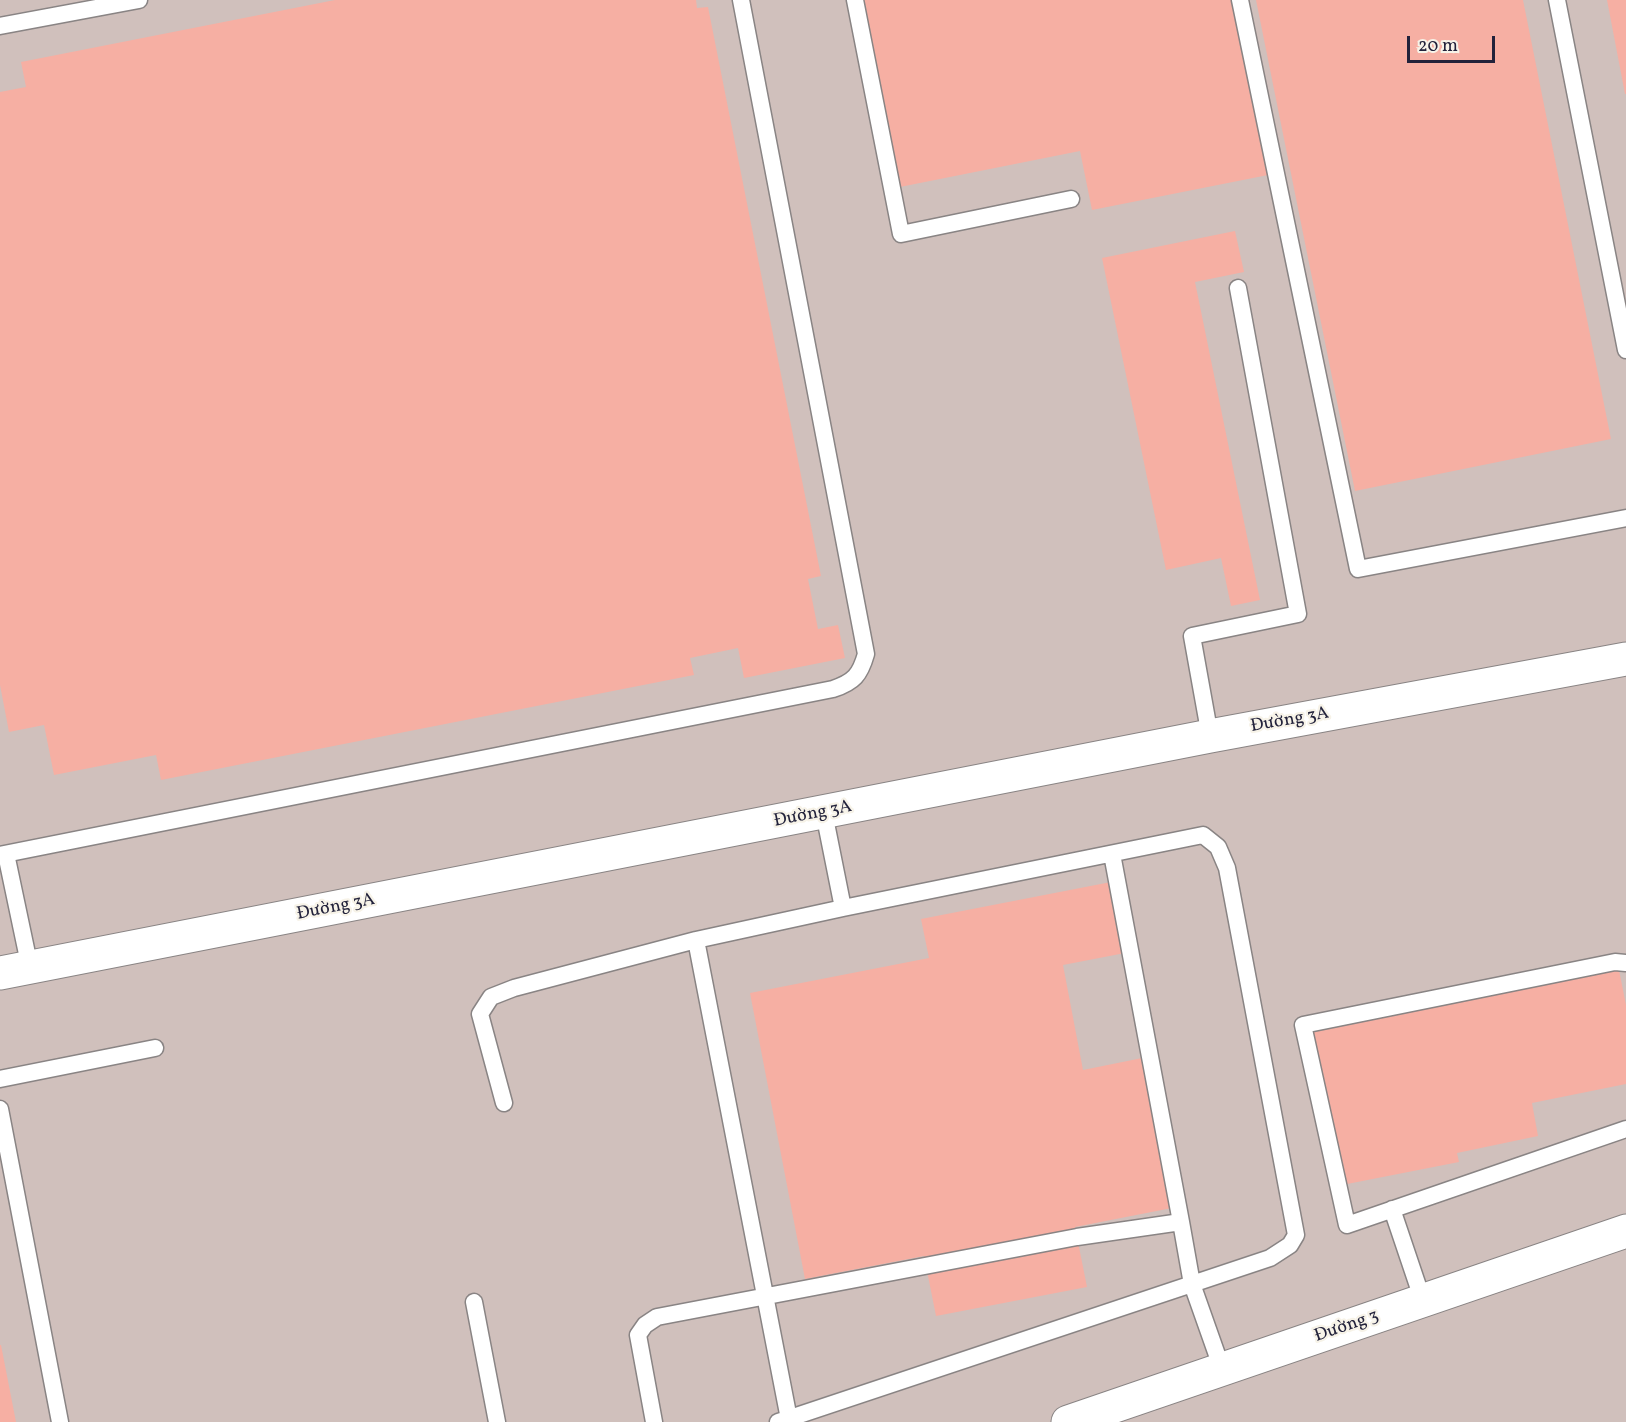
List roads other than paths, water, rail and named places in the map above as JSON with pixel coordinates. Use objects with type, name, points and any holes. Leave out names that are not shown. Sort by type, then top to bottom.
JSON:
[{"type":"street","name":"Đường 3A","points":[[15,971],[1210,736],[1626,659]]},
{"type":"street","name":"Đường 3","points":[[1068,1422],[1626,1231]]},
{"type":"lane","points":[[0,26],[139,0]]},
{"type":"lane","points":[[15,971],[3,854],[832,689],[855,678],[866,654],[741,0]]},
{"type":"lane","points":[[855,0],[901,234],[1071,199]]},
{"type":"lane","points":[[1240,0],[1358,569],[1626,518]]},
{"type":"lane","points":[[1557,0],[1626,350]]},
{"type":"lane","points":[[1210,736],[1192,636],[1298,614],[1238,288]]},
{"type":"lane","points":[[824,813],[843,908]]},
{"type":"lane","points":[[504,1103],[480,1014],[491,997],[514,988],[696,940],[1203,835],[1218,847],[1227,868],[1296,1235],[1290,1245],[1270,1258],[784,1420],[767,1297],[696,940]]},
{"type":"lane","points":[[1112,854],[1192,1284],[1222,1369]]},
{"type":"lane","points":[[1626,963],[1615,962],[1303,1025],[1347,1225],[1626,1129]]},
{"type":"lane","points":[[0,1079],[154,1048]]},
{"type":"lane","points":[[0,1109],[60,1422]]},
{"type":"lane","points":[[1392,1209],[1423,1301]]},
{"type":"lane","points":[[654,1422],[638,1335],[645,1325],[657,1317],[1077,1237],[1181,1222]]},
{"type":"lane","points":[[474,1302],[496,1422]]}]
